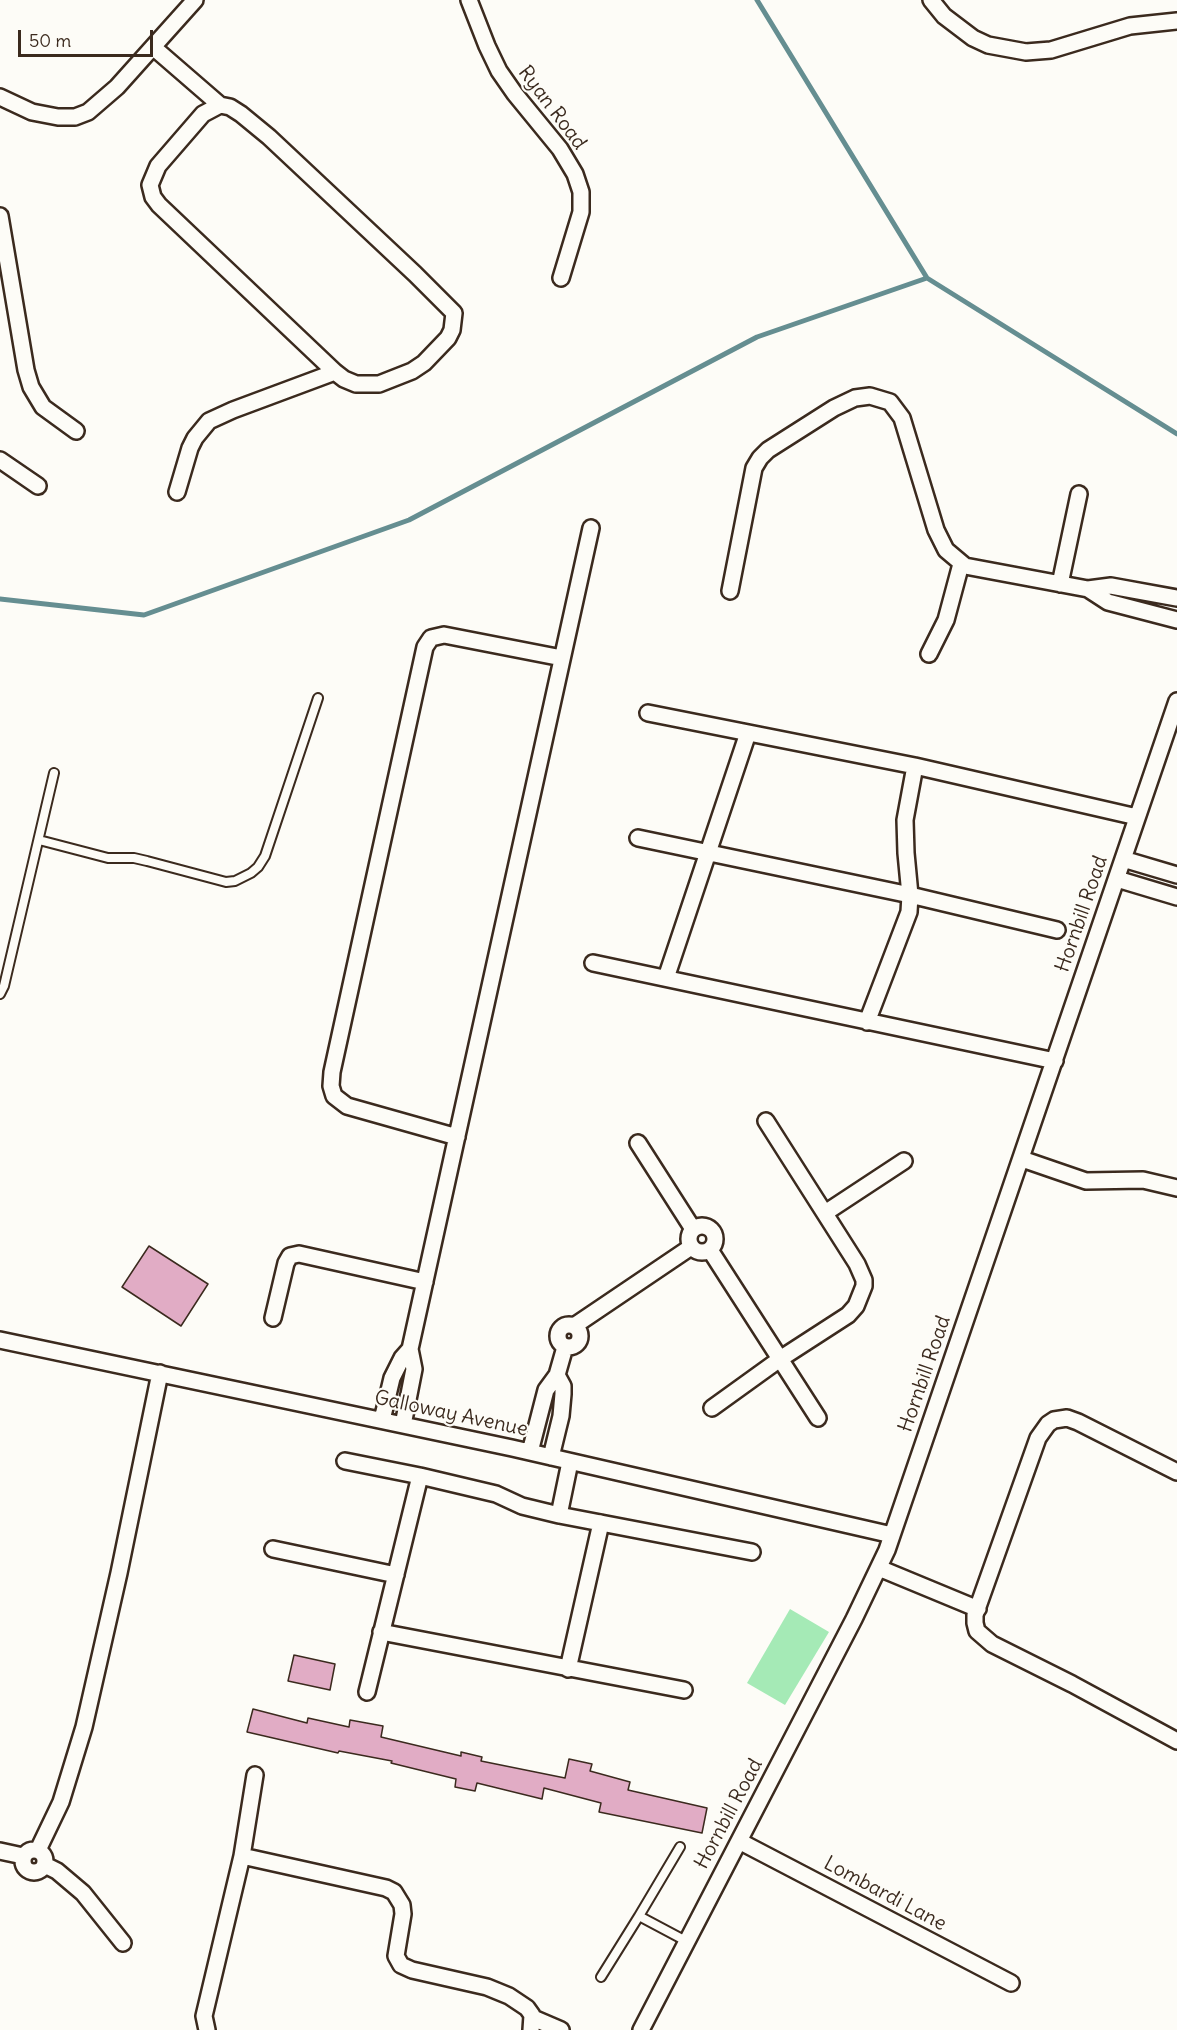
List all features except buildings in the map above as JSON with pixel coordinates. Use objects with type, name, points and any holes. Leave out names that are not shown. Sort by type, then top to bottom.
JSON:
[{"type":"street","points":[[0,97],[32,112],[58,117],[75,117],[88,112],[102,102],[195,0]]},
{"type":"street","name":"Ryan Road","points":[[470,0],[499,71],[560,150],[575,174],[581,192],[580,212],[561,278]]},
{"type":"street","points":[[931,0],[944,16],[973,38],[988,45],[1026,52],[1051,50],[1130,26],[1177,21]]},
{"type":"street","points":[[153,47],[220,105],[230,107],[241,114],[268,137],[454,313],[452,330],[448,338],[424,363],[412,371],[379,384],[366,385],[350,381],[334,372],[173,219],[153,197],[150,185],[158,166],[202,114],[220,105]]},
{"type":"street","points":[[0,216],[26,370],[36,397],[43,407],[76,431]]},
{"type":"street","points":[[0,306],[16,312]]},
{"type":"street","points":[[177,492],[190,448],[209,421],[334,372]]},
{"type":"street","points":[[730,591],[754,468],[760,458],[768,450],[834,408],[862,397],[877,397],[890,402],[902,418],[936,530],[946,550],[961,564],[973,569],[1088,589],[1111,586],[1177,598]]},
{"type":"street","points":[[0,460],[38,486]]},
{"type":"street","points":[[1060,584],[1079,494]]},
{"type":"street","points":[[403,1425],[414,1369],[410,1349],[591,528]]},
{"type":"street","points":[[929,654],[946,620],[961,564]]},
{"type":"street","points":[[1088,589],[1108,602],[1177,620]]},
{"type":"street","points":[[458,1137],[357,1110],[340,1103],[334,1096],[331,1086],[332,1072],[428,642],[436,636],[444,635],[562,658]]},
{"type":"street","name":"Hornbill Road","points":[[641,2030],[879,1568],[1022,1159],[1177,701]]},
{"type":"street","points":[[648,713],[915,766],[1137,818]]},
{"type":"street","points":[[666,978],[748,733]]},
{"type":"street","points":[[867,1022],[909,912],[905,820],[915,766]]},
{"type":"street","points":[[638,838],[910,895],[1057,930]]},
{"type":"street","points":[[1124,859],[1177,875]]},
{"type":"street","points":[[1117,879],[1177,897]]},
{"type":"street","points":[[593,963],[1055,1061]]},
{"type":"street","points":[[712,1408],[780,1359],[848,1316],[863,1293],[864,1280],[857,1264],[766,1121]]},
{"type":"street","points":[[638,1143],[693,1229]]},
{"type":"street","points":[[1022,1159],[1086,1181],[1143,1180],[1177,1188]]},
{"type":"street","points":[[825,1213],[904,1161]]},
{"type":"street","points":[[702,1226],[711,1230],[715,1242],[710,1250],[704,1253],[696,1252],[691,1248],[688,1241],[693,1229],[702,1226]]},
{"type":"street","points":[[530,1452],[546,1390],[557,1375],[565,1347],[558,1339],[560,1329],[569,1324],[574,1326],[691,1248]]},
{"type":"street","points":[[710,1250],[818,1418]]},
{"type":"street","points":[[273,1318],[286,1263],[290,1256],[299,1254],[425,1282]]},
{"type":"street","name":"Galloway Avenue","points":[[0,1340],[530,1452],[892,1535]]},
{"type":"street","points":[[382,1420],[392,1378],[402,1358],[410,1349]]},
{"type":"street","points":[[38,1850],[61,1802],[84,1727],[160,1372]]},
{"type":"street","points":[[551,1457],[561,1416],[563,1394],[563,1386],[557,1375]]},
{"type":"street","points":[[1177,1472],[1078,1422],[1067,1418],[1054,1420],[1048,1424],[1038,1438],[975,1623],[977,1631],[992,1644],[1177,1741]]},
{"type":"street","points":[[345,1461],[496,1494],[522,1506],[559,1515],[752,1552]]},
{"type":"street","points":[[559,1515],[570,1462]]},
{"type":"street","points":[[367,1692],[420,1476]]},
{"type":"street","points":[[568,1669],[601,1523]]},
{"type":"street","points":[[273,1549],[396,1575]]},
{"type":"street","points":[[879,1568],[978,1609]]},
{"type":"street","points":[[381,1632],[684,1690]]},
{"type":"street","points":[[207,2030],[204,2016],[242,1856],[255,1775]]},
{"type":"street","name":"Lombardi Lane","points":[[739,1841],[1011,1983]]},
{"type":"street","points":[[32,1849],[38,1850],[46,1859],[45,1865],[41,1870],[29,1871],[22,1862],[23,1856],[32,1849]]},
{"type":"street","points":[[0,1851],[23,1856]]},
{"type":"street","points":[[242,1856],[386,1888],[394,1892],[402,1905],[403,1914],[396,1956],[401,1965],[412,1970],[478,1984],[498,1991],[519,2002],[530,2012],[532,2024],[561,2030]]},
{"type":"street","points":[[45,1865],[57,1871],[83,1893],[123,1943]]},
{"type":"lane","points":[[39,840],[108,858],[134,858],[226,882],[241,878],[258,867],[265,856],[318,698]]},
{"type":"lane","points":[[0,994],[4,986],[54,773]]},
{"type":"lane","points":[[601,1977],[680,1847]]},
{"type":"lane","points":[[639,1916],[686,1941]]},
{"type":"green space","points":[[790,1609],[829,1632],[785,1705],[747,1683]]},
{"type":"waterway","points":[[757,0],[927,278],[1177,434]]},
{"type":"waterway","points":[[0,599],[144,615],[409,520],[757,337],[927,278]]}]
